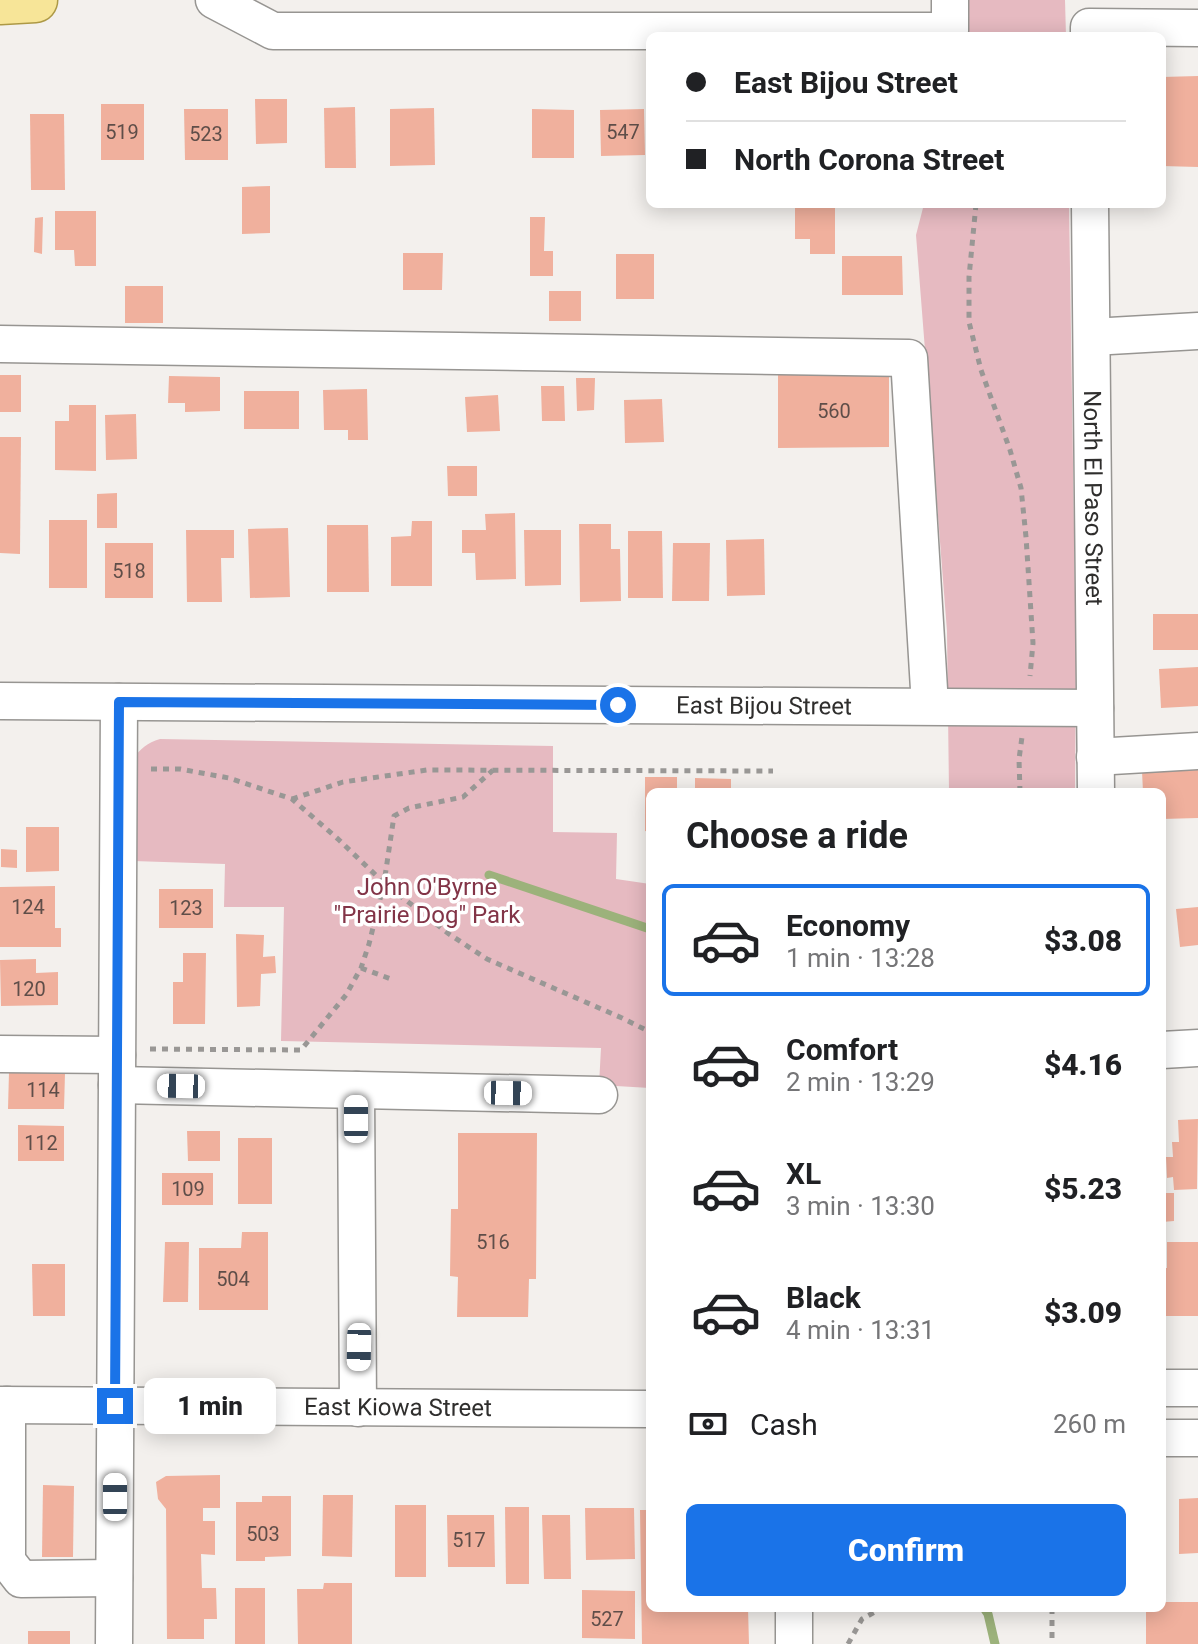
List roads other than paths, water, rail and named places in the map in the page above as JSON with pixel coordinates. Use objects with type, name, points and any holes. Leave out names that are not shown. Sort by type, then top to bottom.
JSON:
[{"type":"main road","points":[[0,2],[35,0]]},
{"type":"street","points":[[214,0],[273,31],[950,15]]},
{"type":"street","points":[[1089,31],[1198,28]]},
{"type":"street","name":"North El Paso Street","points":[[1090,208],[1096,774]]},
{"type":"street","points":[[1092,337],[1198,331]]},
{"type":"street","points":[[0,344],[909,358],[930,706]]},
{"type":"street","name":"East Bijou Street","points":[[0,701],[1095,708]]},
{"type":"street","points":[[114,1644],[119,702]]},
{"type":"street","points":[[1096,774],[1198,751]]},
{"type":"street","points":[[1166,1050],[1198,1048]]},
{"type":"street","points":[[0,1054],[117,1063],[356,1090],[599,1095]]},
{"type":"street","points":[[356,1090],[358,1408]]},
{"type":"street","points":[[1166,1388],[1198,1388]]},
{"type":"street","points":[[4,1405],[7,1561],[21,1579],[114,1578]]},
{"type":"street","name":"East Kiowa Street","points":[[4,1405],[646,1409]]},
{"type":"street","points":[[1166,1438],[1198,1438]]},
{"type":"street","points":[[794,1612],[794,1644]]},
{"type":"waterway","points":[[489,875],[646,928]]},
{"type":"waterway","points":[[987,1612],[995,1644]]},
{"type":"park label","name":"John O'Byrne \"Prairie Dog\" Park","points":[[427,901]]}]
